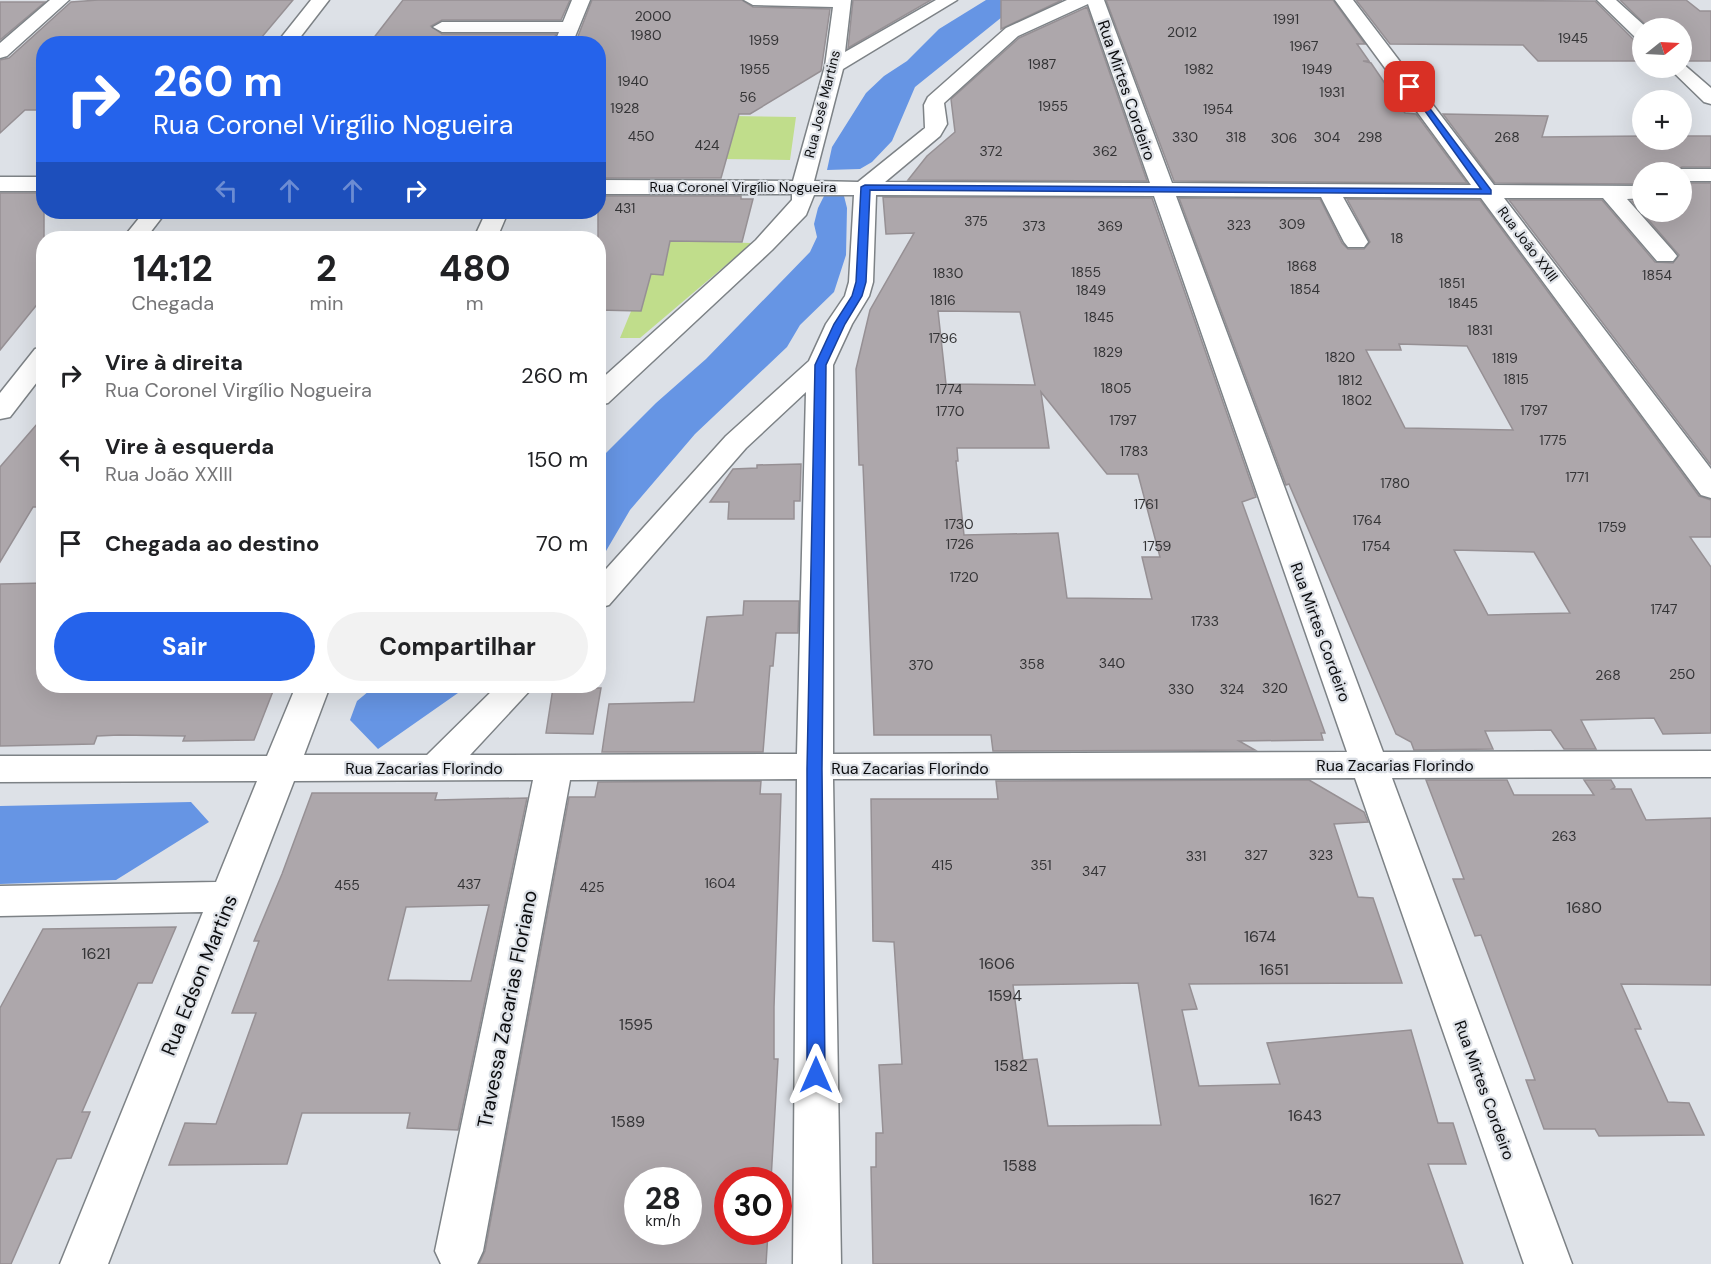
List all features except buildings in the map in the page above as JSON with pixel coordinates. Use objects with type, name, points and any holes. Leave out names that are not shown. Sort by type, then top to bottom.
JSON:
[{"type":"street","points":[[0,52],[60,0]]},
{"type":"street","points":[[291,36],[320,0]]},
{"type":"street","points":[[442,27],[567,35],[581,0]]},
{"type":"street","points":[[753,0],[842,1]]},
{"type":"street","points":[[834,66],[948,0]]},
{"type":"street","points":[[606,589],[736,442],[785,394],[820,365],[857,296],[861,282],[865,187],[886,173],[936,129],[935,101],[1012,32],[1083,0]]},
{"type":"street","name":"Rua Mirtes Cordeiro","points":[[1095,0],[1548,1264]]},
{"type":"street","name":"Rua João XXIII","points":[[1344,0],[1711,489]]},
{"type":"street","points":[[1606,0],[1632,25]]},
{"type":"street","name":"Rua José Martins","points":[[606,390],[764,245],[798,210],[803,200],[804,181],[834,66],[842,1]]},
{"type":"street","points":[[1689,78],[1711,98]]},
{"type":"street","points":[[0,170],[36,170]]},
{"type":"street","name":"Rua Coronel Virgílio Nogueira","points":[[606,171],[804,181],[865,187],[1159,181],[1328,190],[1632,176]]},
{"type":"street","name":"Rua Coronel Virgílio Nogueira","points":[[606,187],[804,181],[886,173],[1159,181],[1482,183],[1632,192]]},
{"type":"street","points":[[1692,175],[1711,175]]},
{"type":"street","points":[[0,184],[36,184]]},
{"type":"street","points":[[1328,190],[1356,242]]},
{"type":"street","points":[[1608,192],[1665,256]]},
{"type":"street","points":[[1692,192],[1711,192]]},
{"type":"street","points":[[140,231],[149,219]]},
{"type":"street","points":[[0,411],[36,365]]},
{"type":"street","points":[[817,1264],[815,769],[820,365]]},
{"type":"street","name":"Rua Edson Martins","points":[[84,1264],[311,693]]},
{"type":"street","points":[[436,768],[510,693]]},
{"type":"street","name":"Rua Zacarias Florindo","points":[[0,769],[815,769],[1711,764]]},
{"type":"street","name":"Travessa Zacarias Floriano","points":[[459,1251],[554,768]]},
{"type":"street","points":[[0,901],[230,897]]},
{"type":"green space","points":[[731,116],[796,117],[790,160],[722,159]]},
{"type":"green space","points":[[667,224],[715,226],[712,242],[752,243],[640,338],[620,338]]},
{"type":"water","points":[[986,0],[1042,0],[1002,17],[915,87],[892,141],[872,162],[860,169],[827,170],[832,147],[866,93],[884,76],[907,61],[939,29]]},
{"type":"water","points":[[824,196],[844,196],[847,208],[846,255],[834,292],[800,325],[787,347],[695,434],[630,510],[606,551],[606,453],[656,403],[706,359],[810,252],[817,237],[814,224]]},
{"type":"water","points":[[367,693],[458,693],[378,749],[350,720],[357,701]]},
{"type":"water","points":[[191,802],[209,822],[116,880],[0,884],[0,806]]},
{"type":"route","points":[[816,1075],[815,769],[820,365],[857,296],[861,282],[865,187],[1488,192],[1410,87]]}]
